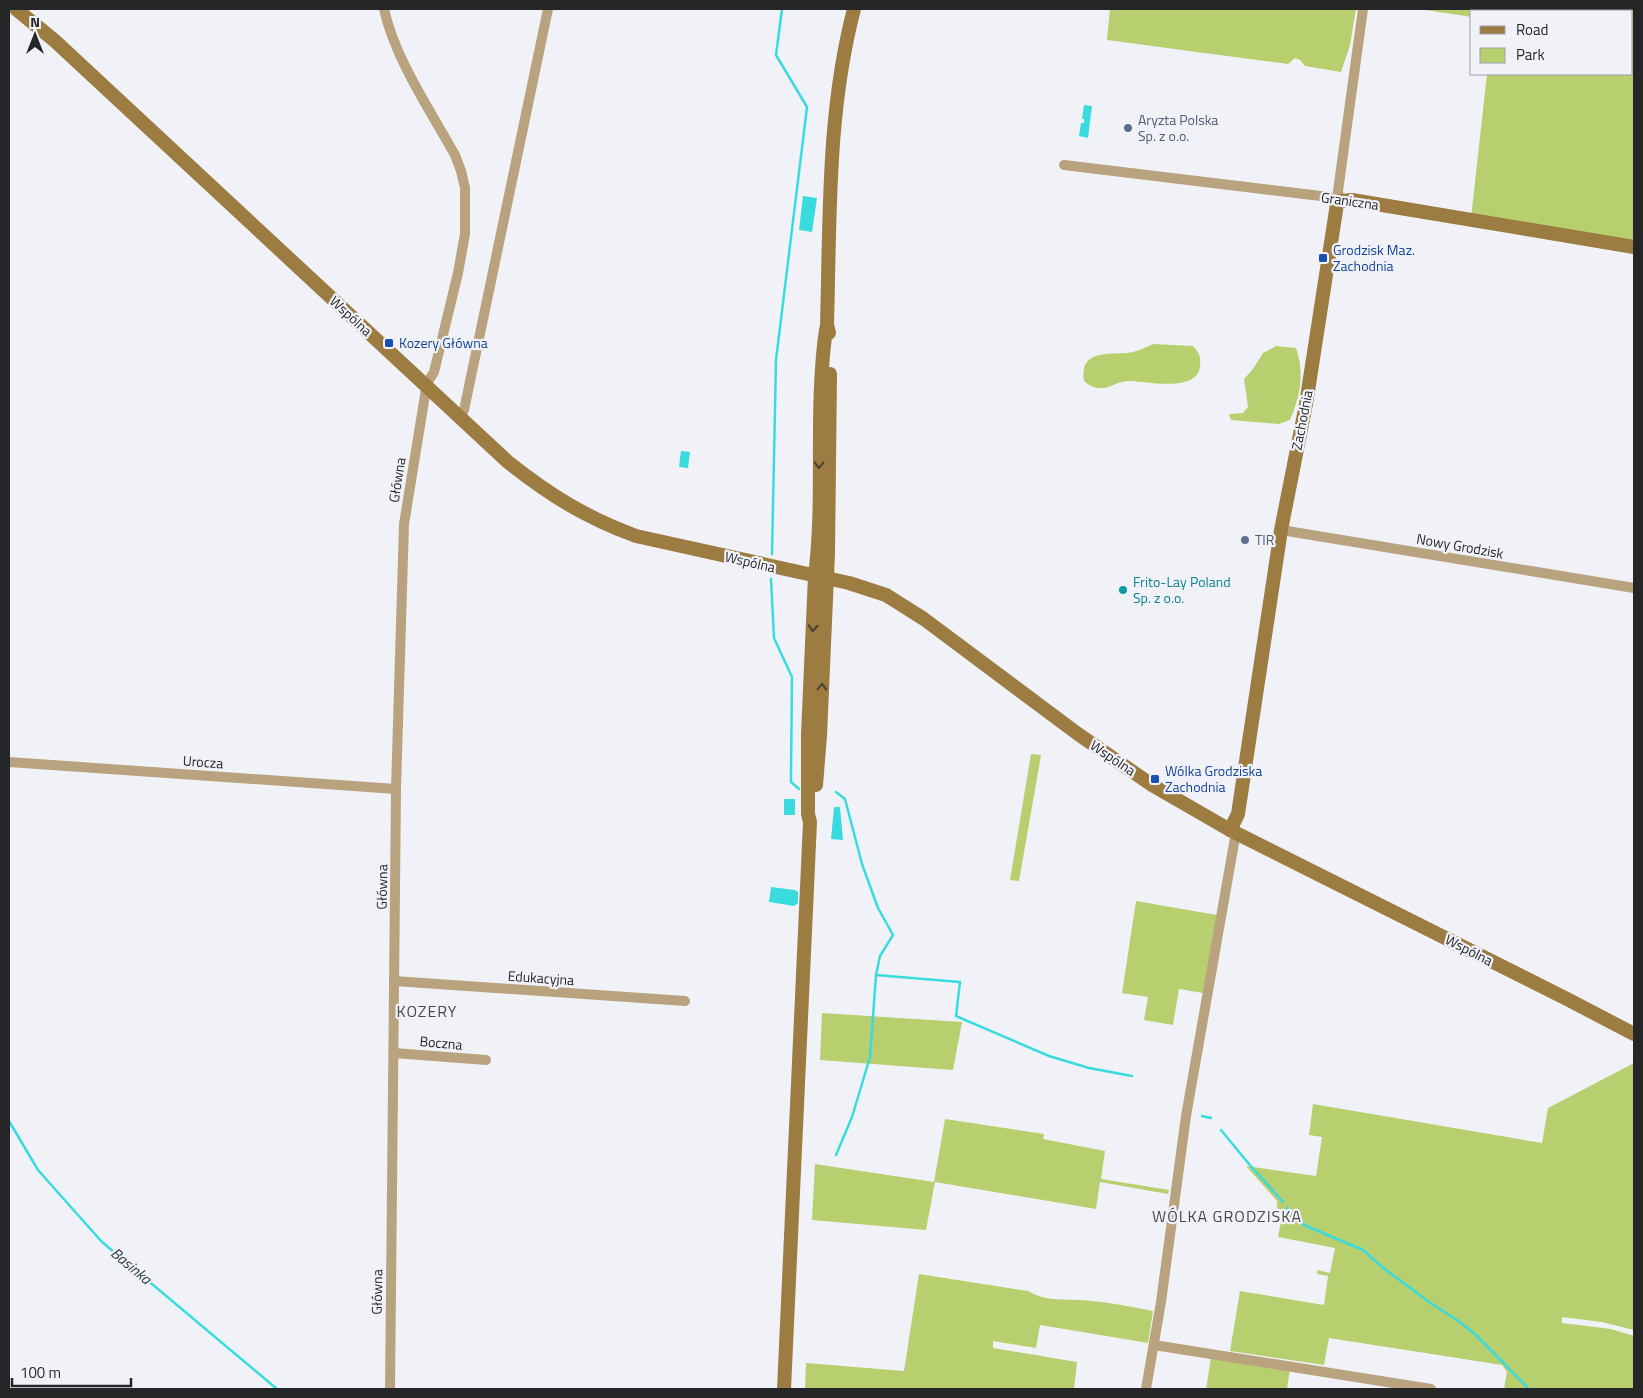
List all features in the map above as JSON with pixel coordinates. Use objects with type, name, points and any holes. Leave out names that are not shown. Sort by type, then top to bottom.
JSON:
[{"type":"street","name":"Wspólna","points":[[16,9],[55,41],[508,462],[557,499],[610,526],[636,536],[821,577],[874,591],[900,603],[941,631],[1078,734],[1152,785],[1233,831],[1634,1034]]},
{"type":"street","name":"Główna","points":[[384,9],[387,22],[400,54],[454,155],[461,171],[465,188],[465,234],[458,273],[434,372],[426,386],[404,524],[396,789],[390,1389]]},
{"type":"street","points":[[460,418],[464,410],[548,9]]},
{"type":"street","points":[[784,1389],[810,822],[814,815],[820,736],[821,577],[831,423],[830,340],[827,325],[833,137],[840,74],[854,9]]},
{"type":"street","name":"Zachodnia","points":[[1233,831],[1238,814],[1281,530],[1306,404],[1336,209],[1340,201],[1338,191],[1363,9]]},
{"type":"street","name":"Graniczna","points":[[1064,165],[1329,197],[1340,201],[1352,200],[1634,246]]},
{"type":"street","name":"Nowy Grodzisk","points":[[1281,530],[1634,588]]},
{"type":"street","name":"Urocza","points":[[9,762],[396,789]]},
{"type":"street","points":[[1146,1389],[1154,1345],[1186,1113],[1233,831]]},
{"type":"street","name":"Edukacyjna","points":[[394,982],[685,1001]]},
{"type":"street","name":"Boczna","points":[[394,1052],[486,1060]]},
{"type":"street","points":[[1154,1345],[1431,1389]]},
{"type":"green space","points":[[1110,9],[1356,9],[1350,45],[1341,72],[1305,66],[1300,60],[1295,58],[1288,64],[1107,40]]},
{"type":"green space","points":[[1419,9],[1486,9],[1470,10],[1470,17]]},
{"type":"green space","points":[[1634,9],[1634,241],[1471,218],[1487,75],[1633,75],[1633,10],[1498,10]]},
{"type":"green space","points":[[1153,344],[1193,346],[1199,353],[1200,358],[1200,367],[1197,375],[1181,383],[1160,384],[1124,381],[1103,388],[1091,386],[1084,381],[1084,371],[1090,359],[1103,354],[1134,352]]},
{"type":"green space","points":[[1276,346],[1296,348],[1299,357],[1301,375],[1299,393],[1290,420],[1279,424],[1231,420],[1229,414],[1243,413],[1248,407],[1244,379],[1263,353]]},
{"type":"green space","points":[[1031,754],[1041,755],[1019,881],[1010,880]]},
{"type":"green space","points":[[1136,901],[1217,915],[1203,993],[1179,989],[1173,1025],[1144,1020],[1148,997],[1122,993]]},
{"type":"green space","points":[[822,1013],[962,1022],[953,1070],[820,1060]]},
{"type":"green space","points":[[1634,1063],[1634,1330],[1602,1322],[1562,1317],[1562,1323],[1611,1329],[1634,1336],[1634,1389],[1504,1389],[1507,1372],[1502,1365],[1329,1338],[1324,1365],[1230,1351],[1240,1291],[1324,1305],[1328,1276],[1317,1274],[1317,1270],[1330,1273],[1335,1248],[1278,1237],[1282,1217],[1277,1207],[1277,1201],[1246,1166],[1316,1176],[1322,1137],[1309,1135],[1313,1104],[1542,1143],[1548,1108]]},
{"type":"green space","points":[[945,1119],[1044,1134],[1043,1139],[1105,1151],[1101,1179],[1169,1190],[1168,1194],[1100,1182],[1096,1209],[935,1182],[926,1230],[812,1220],[815,1164],[934,1182]]},
{"type":"green space","points":[[919,1274],[1028,1291],[1051,1299],[1084,1300],[1153,1311],[1148,1343],[1040,1325],[1036,1348],[993,1341],[993,1348],[1077,1362],[1074,1389],[805,1389],[806,1363],[904,1371]]},
{"type":"green space","points":[[1211,1357],[1290,1370],[1287,1389],[1206,1389]]},
{"type":"water","points":[[1084,105],[1092,106],[1088,138],[1079,136],[1081,123],[1084,123],[1084,119],[1082,119]]},
{"type":"water","points":[[803,196],[817,198],[812,232],[799,230]]},
{"type":"water","points":[[681,451],[690,452],[688,468],[679,467]]},
{"type":"water","points":[[784,799],[795,799],[795,815],[784,815]]},
{"type":"water","points":[[834,807],[840,807],[843,840],[831,839]]},
{"type":"water","points":[[771,887],[795,890],[798,892],[798,903],[794,906],[769,902]]},
{"type":"waterway","points":[[772,554],[776,360],[807,107],[776,55],[782,9]]},
{"type":"waterway","points":[[771,579],[774,638],[792,677],[791,782],[799,789]]},
{"type":"waterway","points":[[836,792],[845,799],[862,864],[878,908],[893,935],[880,956],[876,975],[960,982],[956,1016],[1049,1056],[1089,1068],[1132,1076]]},
{"type":"waterway","points":[[836,1155],[852,1117],[870,1057],[876,975]]},
{"type":"waterway","points":[[1202,1116],[1211,1118]]},
{"type":"waterway","name":"Basinka","points":[[9,1121],[38,1170],[102,1242],[277,1389]]},
{"type":"waterway","points":[[1221,1130],[1283,1202]]},
{"type":"waterway","points":[[1287,1208],[1304,1225],[1363,1250],[1382,1267],[1457,1320],[1476,1335],[1529,1389]]},
{"type":"place","name":"Aryzta Polska Sp. z o.o.","points":[[1128,128]]},
{"type":"place","name":"Grodzisk Maz. Zachodnia","points":[[1323,258]]},
{"type":"place","name":"Kozery Główna","points":[[389,343]]},
{"type":"place","name":"TIR","points":[[1245,540]]},
{"type":"place","name":"Frito-Lay Poland Sp. z o.o.","points":[[1123,590]]},
{"type":"place","name":"Wólka Grodziska Zachodnia","points":[[1155,779]]},
{"type":"district","name":"KOZERY","points":[[427,1011]]},
{"type":"district","name":"WÓLKA GRODZISKA","points":[[1227,1216]]}]
